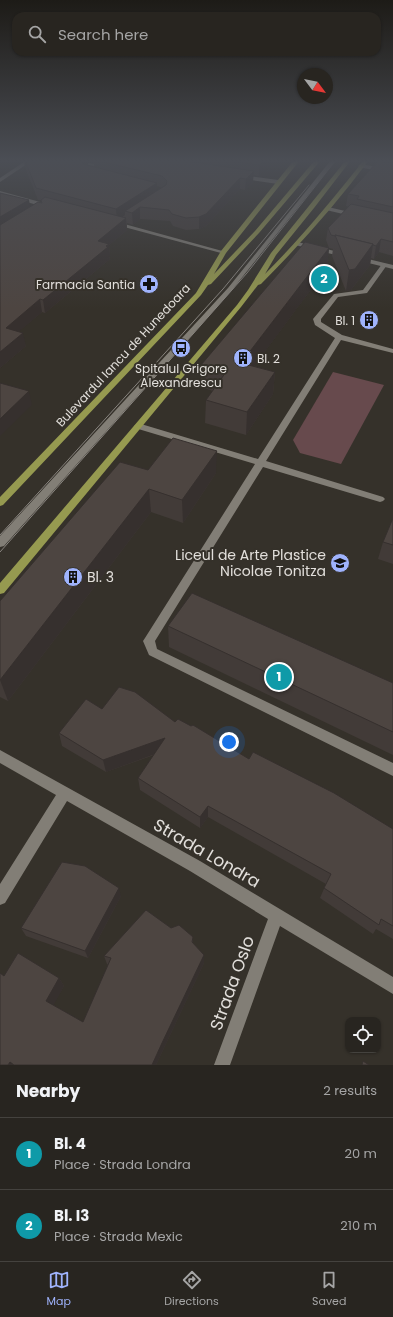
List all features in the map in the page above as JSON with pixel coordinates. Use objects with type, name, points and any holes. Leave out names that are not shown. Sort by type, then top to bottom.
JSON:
[{"type":"main road","name":"Bulevardul Iancu de Hunedoara","points":[[0,503],[199,294],[223,252],[256,210]]},
{"type":"main road","points":[[199,294],[276,210]]},
{"type":"main road","points":[[251,291],[266,264],[310,210]]},
{"type":"main road","points":[[0,590],[251,291],[297,244],[327,210]]},
{"type":"main road","points":[[284,241],[297,244]]},
{"type":"street","points":[[0,544],[230,289],[293,210]]},
{"type":"street","points":[[331,210],[364,217]]},
{"type":"street","points":[[118,224],[125,220]]},
{"type":"street","points":[[111,223],[223,252]]},
{"type":"street","points":[[297,244],[393,267]]},
{"type":"street","points":[[384,265],[365,292],[336,295],[317,319],[318,323],[339,337],[393,351]]},
{"type":"street","points":[[339,337],[149,641],[150,649],[153,652],[393,770]]},
{"type":"street","points":[[138,426],[380,499]]},
{"type":"street","name":"Strada Londra","points":[[0,756],[195,866],[393,986]]},
{"type":"street","points":[[0,898],[65,792]]},
{"type":"street","name":"Strada Oslo","points":[[222,1065],[277,915]]},
{"type":"shaded area","points":[[333,372],[384,385],[341,464],[300,453],[293,440]]},
{"type":"building","points":[[0,210],[12,210],[0,217]]},
{"type":"building","points":[[25,210],[94,210],[126,218],[98,241],[109,244],[106,246],[108,247],[43,300],[40,299],[6,328],[23,333],[0,352],[0,225]]},
{"type":"building","points":[[127,210],[136,210],[132,213],[125,211]]},
{"type":"building","points":[[166,210],[210,210],[206,214],[199,217],[186,218],[172,214],[169,210]]},
{"type":"building","points":[[346,210],[378,210],[393,213],[393,242],[381,239],[376,246],[373,244],[331,235],[328,228]]},
{"type":"building","points":[[335,235],[373,244],[355,269],[349,270]]},
{"type":"building","points":[[305,242],[329,248],[241,363],[275,372],[247,412],[206,400],[226,372],[201,365]]},
{"type":"building","points":[[0,383],[29,391],[0,419]]},
{"type":"building","points":[[173,438],[217,451],[182,500],[149,489],[0,680],[0,601],[120,462],[148,470]]},
{"type":"building","points":[[393,518],[393,545],[383,542]]},
{"type":"building","points":[[192,593],[393,683],[393,732],[168,626]]},
{"type":"building","points":[[119,687],[135,692],[175,722],[178,719],[191,726],[193,725],[249,759],[253,752],[334,793],[393,829],[393,926],[381,919],[379,925],[324,888],[331,874],[208,806],[200,817],[138,778],[165,738],[103,760],[59,733],[86,699],[102,709]]},
{"type":"building","points":[[62,862],[85,866],[119,888],[85,951],[21,928]]},
{"type":"building","points":[[146,910],[171,928],[179,925],[193,937],[192,942],[204,955],[152,1065],[14,1065],[10,1062],[8,1065],[0,1065],[0,973],[4,976],[18,953],[59,978],[46,1001],[83,1022],[111,958],[104,956]]},
{"type":"building","points":[[363,1061],[369,1065],[362,1065]]},
{"type":"tram line","points":[[0,535],[223,289],[289,210]]},
{"type":"tram line","points":[[0,552],[247,273],[297,210]]},
{"type":"place","name":"Bl. I3","points":[[324,279]]},
{"type":"place","name":"Farmacia Santia","points":[[149,284]]},
{"type":"place","name":"Bl. 1","points":[[369,320]]},
{"type":"place","name":"Spitalul Grigore Alexandrescu","points":[[181,348]]},
{"type":"place","name":"Bl. 2","points":[[243,358]]},
{"type":"place","name":"Liceul de Arte Plastice Nicolae Tonitza","points":[[340,563]]},
{"type":"place","name":"Bl. 3","points":[[73,577]]},
{"type":"place","name":"Bl. 4","points":[[279,677]]}]
